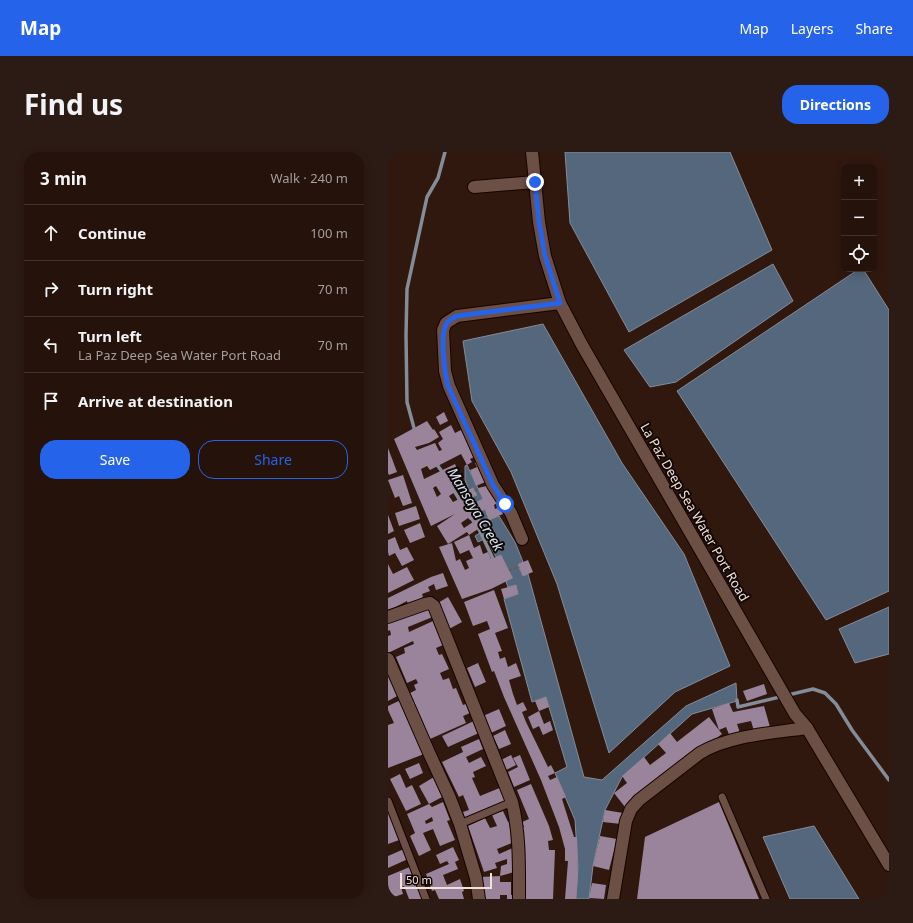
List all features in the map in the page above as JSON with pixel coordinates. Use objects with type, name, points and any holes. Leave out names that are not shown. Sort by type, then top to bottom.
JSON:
[{"type":"street","name":"La Paz Deep Sea Water Port Road","points":[[532,152],[539,222],[545,256],[560,303],[582,345],[768,668],[795,714],[807,728],[889,865]]},
{"type":"street","points":[[474,187],[535,182]]},
{"type":"street","points":[[522,539],[511,513],[493,485],[453,399],[445,371],[443,330],[446,323],[457,316],[560,303]]},
{"type":"street","points":[[388,617],[425,604],[430,603],[434,606],[512,802],[518,837],[519,899]]},
{"type":"street","points":[[388,659],[460,824],[476,878],[479,899]]},
{"type":"street","points":[[613,899],[626,821],[631,809],[639,800],[710,747],[745,738],[807,728]]},
{"type":"lane","points":[[722,797],[766,899]]},
{"type":"lane","points":[[388,801],[426,899]]},
{"type":"lane","points":[[460,824],[512,802]]},
{"type":"path","points":[[475,491],[478,488]]},
{"type":"path","points":[[509,570],[519,567]]},
{"type":"water","points":[[565,152],[730,152],[772,250],[629,332],[570,223]]},
{"type":"water","points":[[773,264],[793,301],[676,382],[650,387],[624,350]]},
{"type":"water","points":[[855,272],[865,272],[889,310],[889,591],[826,620],[677,391]]},
{"type":"water","points":[[543,324],[622,463],[684,554],[730,666],[675,692],[609,753],[557,584],[511,472],[472,401],[463,341]]},
{"type":"water","points":[[467,465],[483,499],[477,502],[482,511],[485,509],[489,520],[499,516],[515,542],[523,562],[518,565],[523,576],[528,574],[584,777],[602,780],[686,706],[736,683],[737,701],[692,714],[622,777],[605,810],[593,866],[589,899],[576,899],[578,866],[575,820],[555,773],[567,767],[546,697],[532,702],[504,599],[518,594],[516,585],[508,587],[506,582],[506,566],[501,555],[496,557],[486,538],[478,542],[475,536],[486,529],[470,504],[474,502],[472,497],[477,495],[473,488],[469,490],[465,480],[465,466]]},
{"type":"water","points":[[889,607],[889,654],[855,663],[839,629]]},
{"type":"water","points":[[814,826],[859,899],[790,899],[763,837]]},
{"type":"building","points":[[444,412],[448,421],[440,425],[436,417]]},
{"type":"building","points":[[427,421],[439,437],[429,443],[415,447],[417,450],[435,443],[439,451],[442,450],[438,443],[443,439],[439,432],[451,425],[455,433],[461,430],[476,456],[470,459],[472,462],[467,465],[461,454],[430,470],[427,466],[421,469],[424,479],[455,464],[462,483],[453,488],[455,492],[449,496],[453,502],[461,498],[457,490],[467,485],[469,490],[473,488],[477,495],[472,497],[475,502],[470,504],[478,515],[470,520],[468,518],[461,523],[464,528],[479,518],[484,525],[469,535],[467,532],[448,544],[437,526],[455,514],[431,526],[394,439]],"holes":[[[436,486],[441,494],[437,497],[433,488]]]},
{"type":"building","points":[[388,448],[397,472],[389,475],[388,473]]},
{"type":"building","points":[[481,460],[490,480],[476,486],[470,470],[477,467],[475,463]]},
{"type":"building","points":[[403,475],[412,503],[403,506],[399,496],[395,498],[388,480]]},
{"type":"building","points":[[491,485],[497,503],[494,505],[495,509],[500,507],[503,514],[489,520],[485,509],[482,511],[477,502],[483,499],[478,488]]},
{"type":"building","points":[[416,506],[420,519],[399,526],[395,513]]},
{"type":"building","points":[[388,515],[394,531],[388,534]]},
{"type":"building","points":[[420,523],[425,537],[410,543],[404,530]]},
{"type":"building","points":[[469,535],[474,548],[480,545],[483,554],[488,552],[491,559],[501,555],[513,578],[491,589],[462,599],[439,547],[452,543],[456,561],[460,559],[465,570],[469,568],[466,561],[473,558],[469,550],[460,554],[454,542]]},
{"type":"building","points":[[395,537],[400,550],[407,547],[414,560],[402,566],[395,553],[389,556],[388,552],[388,540]]},
{"type":"building","points":[[528,560],[533,572],[523,576],[518,564]]},
{"type":"building","points":[[388,564],[393,574],[407,567],[414,580],[388,593]]},
{"type":"building","points":[[443,573],[448,586],[436,590],[434,584],[428,587],[430,591],[422,594],[423,597],[408,605],[407,601],[388,611],[388,598],[431,577]]},
{"type":"building","points":[[516,585],[518,594],[504,599],[501,589]]},
{"type":"building","points":[[494,590],[508,628],[495,633],[502,651],[498,652],[500,659],[505,657],[508,667],[516,663],[521,676],[509,680],[513,694],[517,705],[523,702],[527,710],[522,712],[526,722],[548,767],[551,765],[555,773],[548,776],[550,780],[557,777],[566,797],[562,799],[574,837],[577,837],[578,875],[576,899],[565,899],[568,861],[565,861],[565,849],[559,827],[541,780],[494,671],[492,672],[478,634],[490,629],[487,621],[473,626],[464,602]]},
{"type":"building","points":[[448,597],[462,622],[449,629],[436,604]]},
{"type":"building","points":[[430,605],[435,616],[408,627],[409,632],[433,621],[443,645],[436,648],[439,655],[442,654],[449,669],[440,673],[443,680],[449,678],[453,689],[456,688],[463,705],[466,704],[470,713],[463,716],[466,723],[430,739],[410,693],[416,690],[414,685],[418,683],[416,679],[407,683],[396,657],[405,653],[404,648],[414,644],[413,641],[388,653],[388,636],[391,635],[390,630],[388,631],[388,623]]},
{"type":"building","points":[[478,663],[486,682],[475,687],[467,668]]},
{"type":"building","points":[[388,673],[401,694],[388,701]]},
{"type":"building","points":[[764,684],[767,694],[747,701],[743,691]]},
{"type":"building","points":[[546,697],[549,707],[539,711],[535,701]]},
{"type":"building","points":[[403,699],[424,754],[388,768],[388,725],[394,723],[388,710],[388,706]]},
{"type":"building","points":[[729,703],[733,712],[764,706],[770,727],[754,731],[751,721],[737,724],[740,733],[730,737],[726,727],[719,730],[712,709]]},
{"type":"building","points":[[499,709],[506,726],[491,733],[483,716]]},
{"type":"building","points":[[539,711],[544,724],[550,721],[553,730],[543,735],[539,726],[533,729],[528,717]]},
{"type":"building","points":[[709,717],[722,734],[625,807],[614,793],[627,783],[622,776],[644,757],[650,765],[666,753],[658,744],[670,733],[677,742]]},
{"type":"building","points":[[476,720],[481,732],[448,747],[442,736]]},
{"type":"building","points":[[505,730],[511,744],[499,749],[493,736]]},
{"type":"building","points":[[479,739],[483,749],[466,757],[469,763],[481,757],[486,766],[473,772],[475,777],[472,778],[480,796],[502,787],[507,800],[465,818],[463,812],[469,810],[466,802],[463,795],[459,797],[442,762],[463,752],[461,747]]},
{"type":"building","points":[[511,755],[516,765],[506,770],[501,760]]},
{"type":"building","points":[[520,755],[530,780],[514,787],[508,772],[518,767],[513,758]]},
{"type":"building","points":[[419,763],[423,773],[410,779],[405,769]]},
{"type":"building","points":[[400,774],[406,788],[412,785],[421,804],[406,811],[390,779]]},
{"type":"building","points":[[434,777],[444,796],[429,804],[419,786]]},
{"type":"building","points":[[531,784],[549,826],[553,840],[548,841],[549,850],[555,850],[553,899],[524,899],[525,865],[524,851],[519,828],[524,827],[522,822],[529,819],[517,790]]},
{"type":"building","points":[[443,802],[450,820],[447,821],[455,840],[440,846],[433,829],[423,833],[431,850],[419,856],[410,836],[415,833],[407,814],[429,804],[432,807]],"holes":[[[432,817],[433,821],[426,824],[425,821]]]},
{"type":"building","points":[[719,802],[759,899],[637,899],[645,837]]},
{"type":"building","points":[[388,806],[402,839],[388,844]]},
{"type":"building","points":[[605,810],[623,813],[621,824],[603,822]]},
{"type":"building","points":[[503,811],[508,822],[510,821],[517,841],[497,849],[499,854],[515,847],[514,872],[500,876],[501,866],[507,864],[507,859],[495,863],[497,868],[484,872],[468,826],[485,818],[490,828],[497,826],[492,815]]},
{"type":"building","points":[[600,836],[617,839],[609,870],[593,866]]},
{"type":"building","points":[[453,847],[459,860],[455,862],[458,869],[443,875],[447,885],[460,879],[464,891],[462,892],[464,899],[439,899],[435,890],[432,891],[426,874],[449,864],[447,861],[440,864],[436,855]]},
{"type":"building","points":[[404,849],[408,859],[388,868],[388,856]]},
{"type":"building","points":[[412,866],[424,899],[409,899],[404,886],[401,887],[403,894],[388,899],[388,876]]},
{"type":"building","points":[[500,876],[500,882],[511,882],[511,895],[516,895],[516,899],[507,899],[507,895],[500,895],[500,899],[482,899],[480,877]]},
{"type":"building","points":[[592,883],[606,885],[604,899],[589,898]]},
{"type":"waterway","name":"Mansaya Creek","points":[[416,432],[407,402],[407,289],[427,197],[438,178],[445,152]]},
{"type":"waterway","name":"Mansaya Creek","points":[[435,462],[443,473]]},
{"type":"waterway","name":"Mansaya Creek","points":[[453,489],[461,502]]},
{"type":"waterway","name":"Mansaya Creek","points":[[470,516],[480,531],[494,561]]},
{"type":"waterway","points":[[737,700],[738,707],[813,689],[825,693],[836,704],[852,730],[889,780]]},
{"type":"route","points":[[505,504],[493,485],[448,386],[445,371],[443,330],[446,323],[457,316],[560,303],[545,256],[539,222],[535,182]]}]
